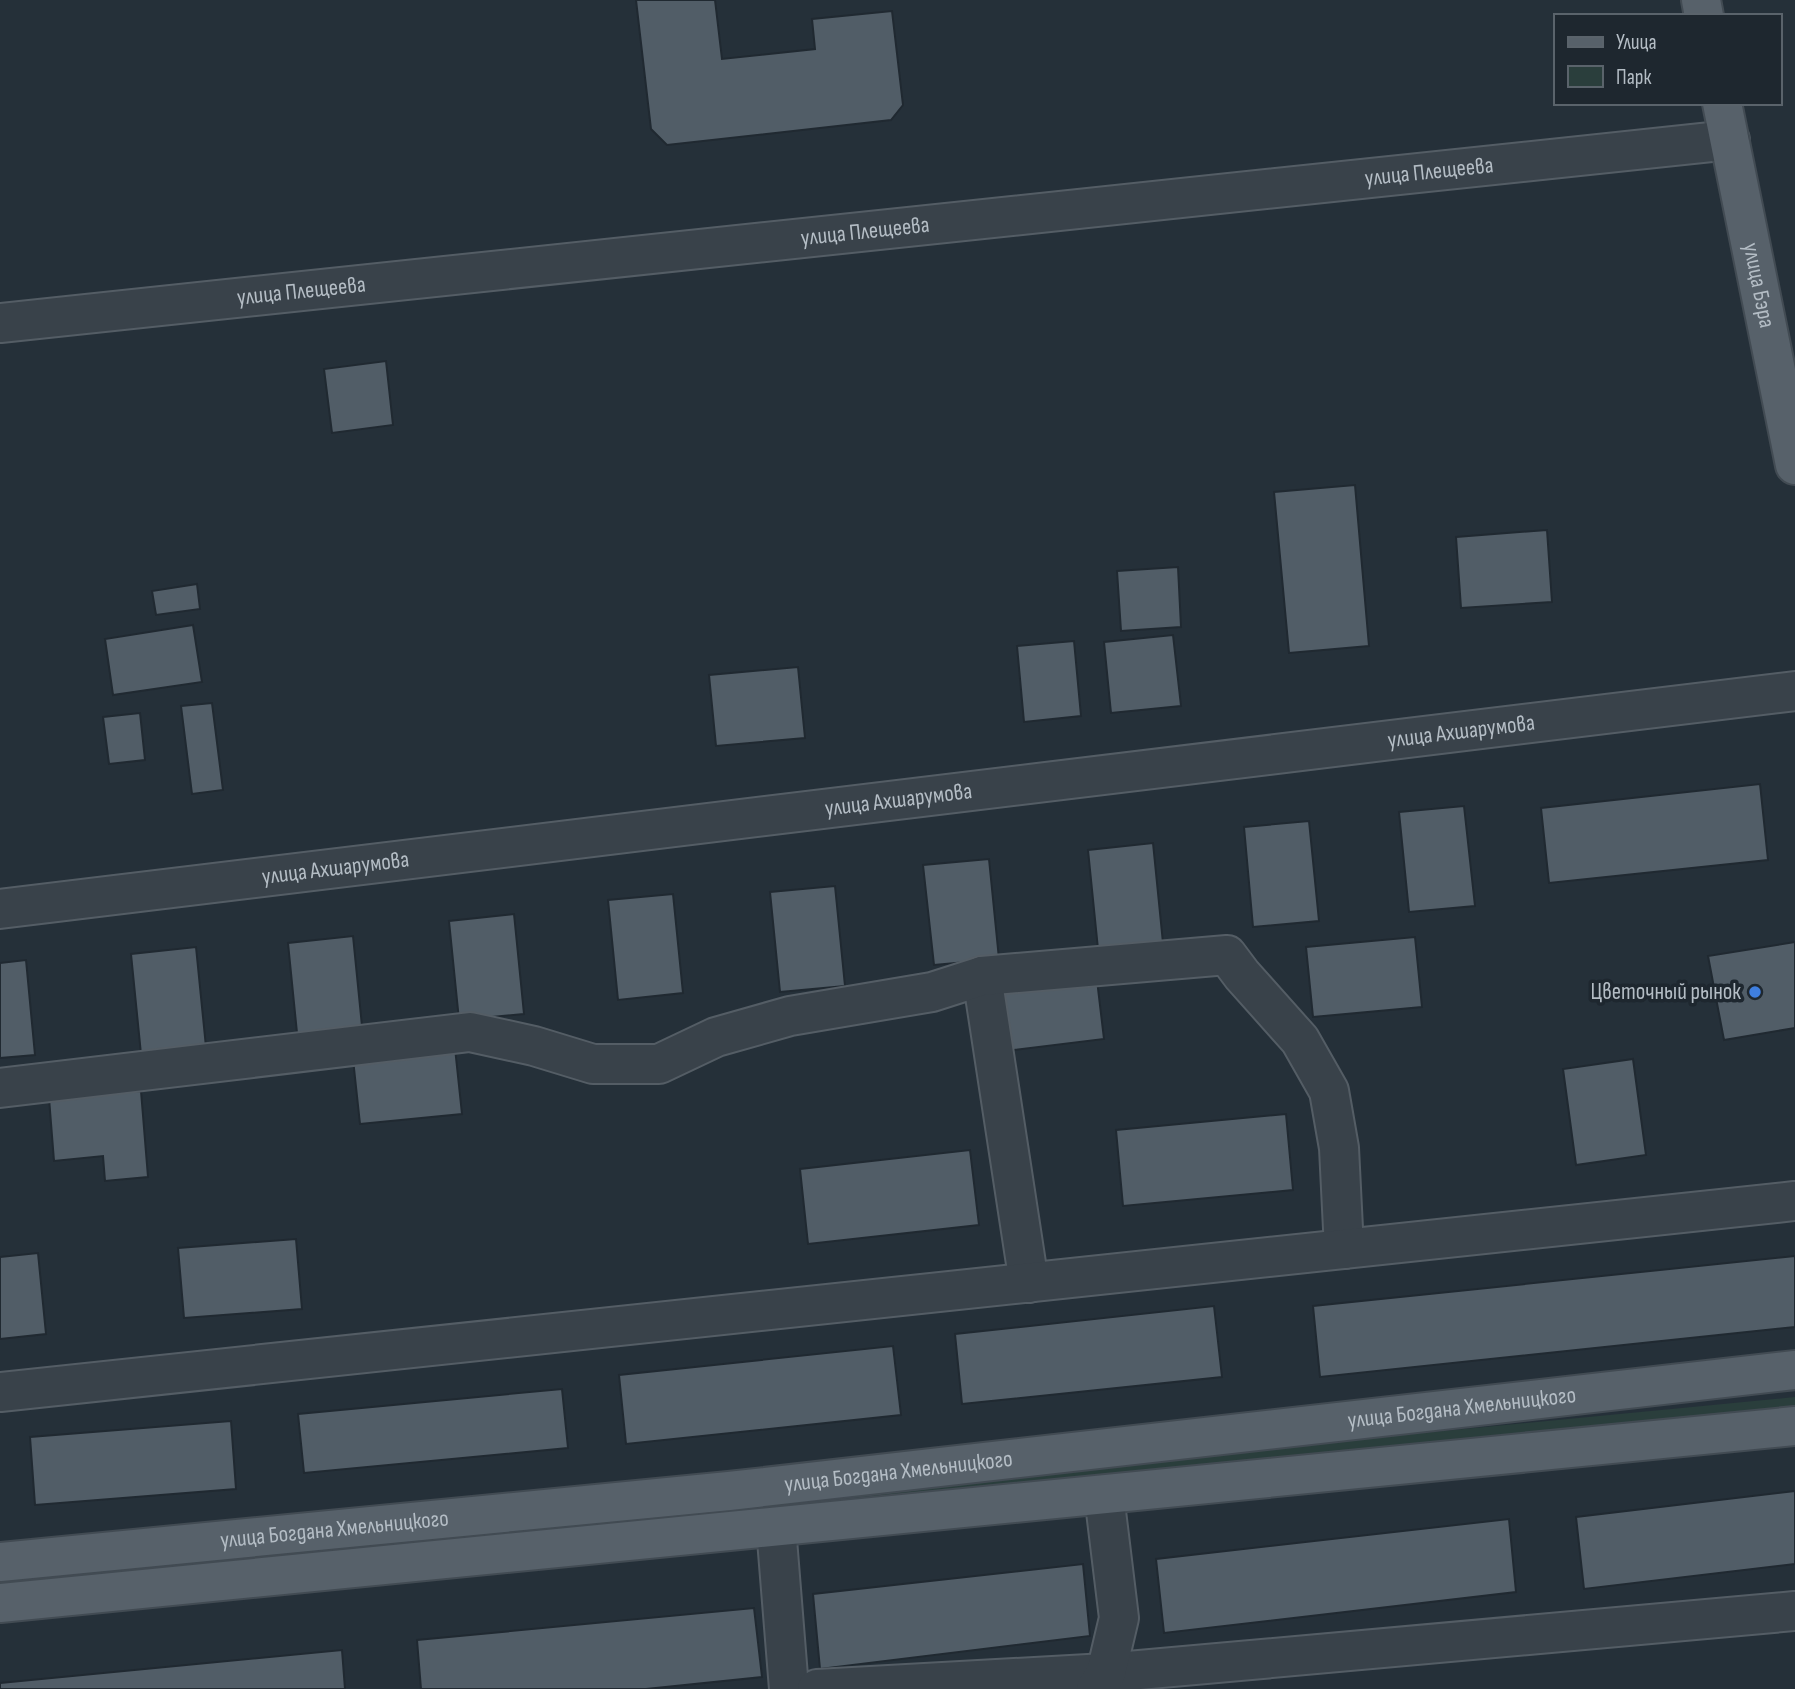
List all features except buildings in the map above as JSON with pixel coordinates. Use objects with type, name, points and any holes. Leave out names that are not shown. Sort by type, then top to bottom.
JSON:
[{"type":"main road","name":"улица Бэра","points":[[1722,105],[1795,465]]},
{"type":"main road","name":"улица Богдана Хмельницкого","points":[[0,1562],[729,1491],[1795,1370]]},
{"type":"main road","name":"улица Богдана Хмельницкого","points":[[0,1603],[1795,1426]]},
{"type":"main road","points":[[729,1491],[731,1532]]},
{"type":"street","name":"улица Плещеева","points":[[0,323],[1730,140]]},
{"type":"street","name":"улица Ахшарумова","points":[[0,909],[1795,691]]},
{"type":"street","points":[[0,1088],[470,1032],[534,1046],[593,1064],[659,1064],[716,1037],[790,1016],[932,992],[982,976],[1227,955],[1300,1040],[1329,1091],[1339,1148],[1344,1249]]},
{"type":"street","points":[[982,976],[1029,1283]]},
{"type":"street","points":[[0,1392],[1795,1201]]},
{"type":"street","points":[[1101,1681],[1119,1618],[1104,1495]]},
{"type":"street","points":[[776,1527],[789,1689]]},
{"type":"street","points":[[817,1689],[1101,1681],[1795,1611]]},
{"type":"green space","points":[[1795,1397],[1795,1418],[734,1512],[741,1499]]},
{"type":"place","name":"Цветочный рынок","points":[[1755,992]]}]
